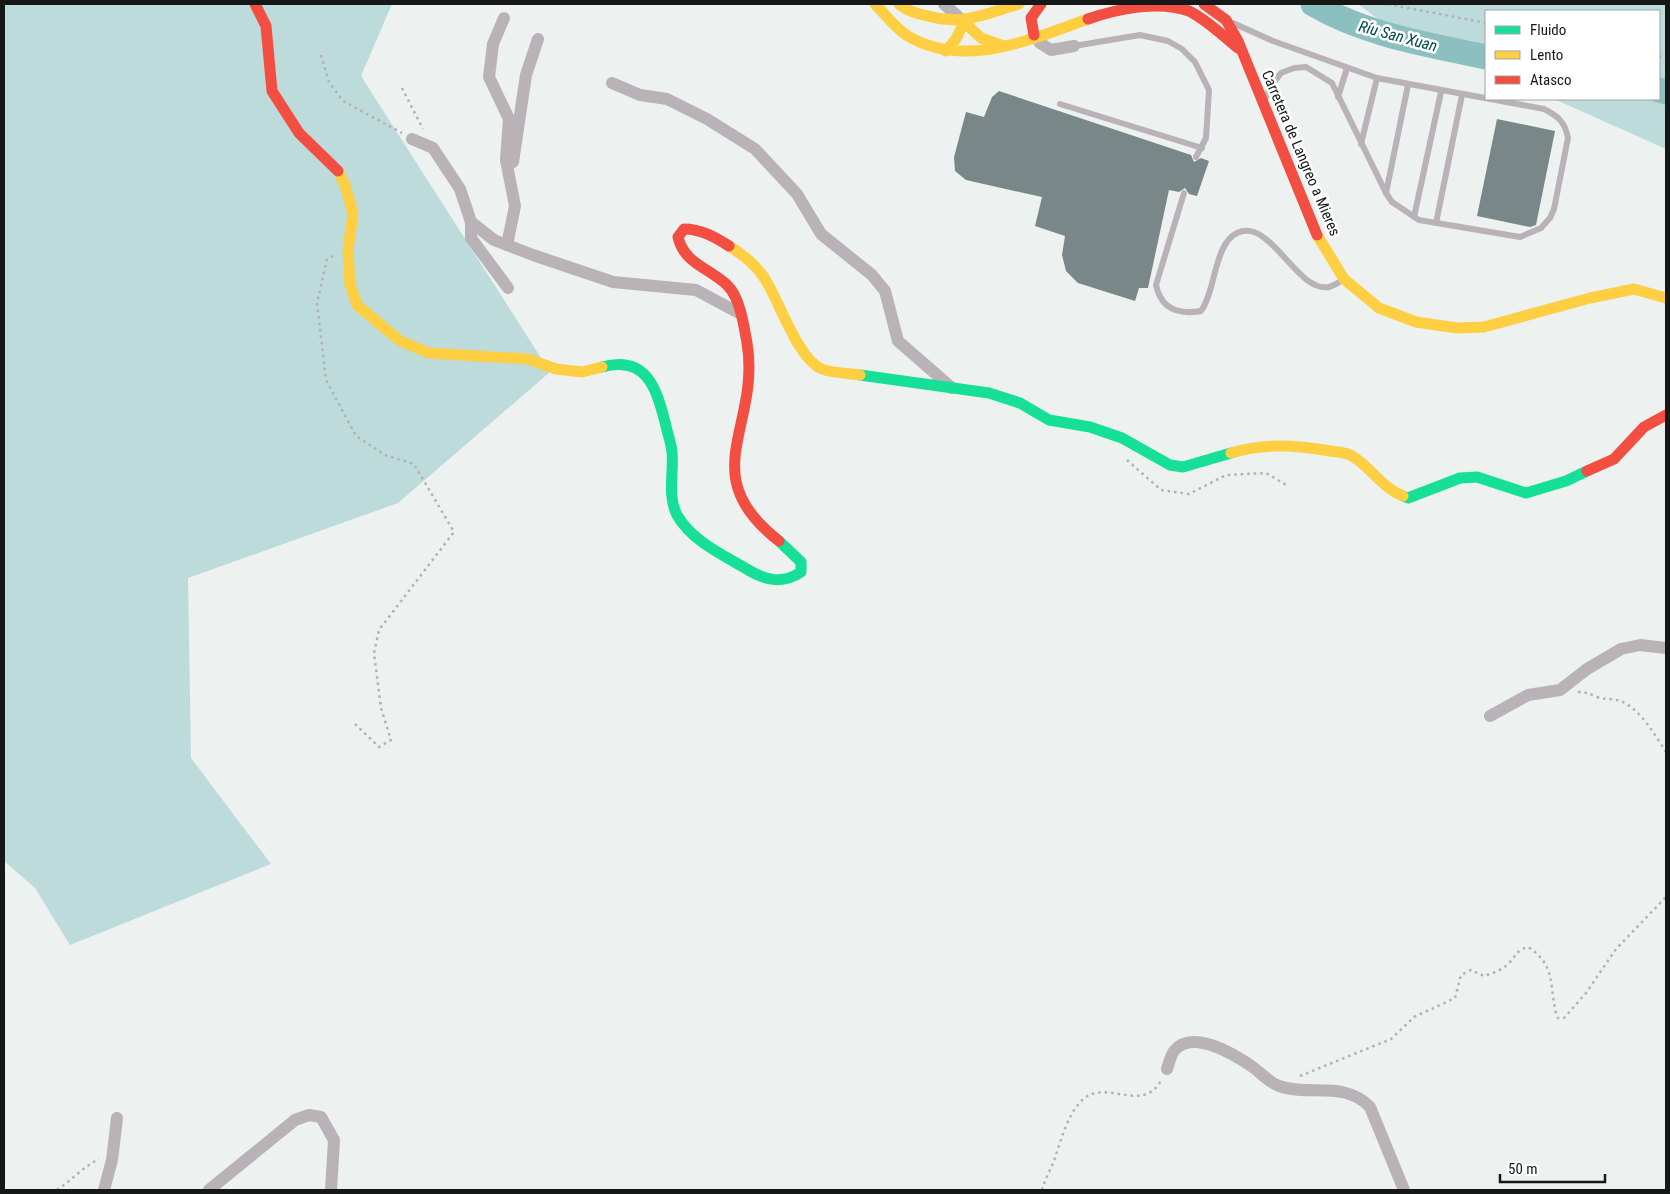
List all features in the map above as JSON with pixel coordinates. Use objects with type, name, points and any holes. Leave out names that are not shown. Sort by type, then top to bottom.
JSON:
[{"type":"street","points":[[255,4],[266,26],[267,54],[272,91],[299,133],[335,166],[345,185],[354,214],[348,250],[350,284],[357,305],[376,323],[400,341],[429,353],[528,359],[556,368],[582,372],[616,363],[634,366],[648,376],[659,400],[672,452],[671,493],[676,513],[685,528],[707,546],[753,573],[777,581],[792,578],[801,572],[801,562],[788,547],[754,521],[742,501],[732,474],[732,459],[744,414],[749,358],[739,314],[730,287],[715,274],[686,257],[681,250],[678,238],[684,229],[696,228],[749,260],[764,277],[795,342],[808,360],[821,369],[989,392],[1020,403],[1049,420],[1090,427],[1114,435],[1170,465],[1183,467],[1253,446],[1296,445],[1350,454],[1370,469],[1390,491],[1408,498],[1460,478],[1477,477],[1526,493],[1566,481],[1614,458],[1644,427],[1666,415]]},
{"type":"street","name":"Carretera de Langreo a Mieres","points":[[875,4],[888,22],[913,39],[946,51],[970,51],[1004,46],[1103,10],[1168,4],[1194,13],[1242,52]]},
{"type":"street","points":[[899,4],[905,10],[938,20],[964,22],[1019,4]]},
{"type":"street","points":[[944,4],[981,38],[1004,46]]},
{"type":"street","points":[[1041,4],[1031,14],[1030,24],[1034,35],[1040,43],[1051,50],[1074,46]]},
{"type":"street","name":"Carretera de Langreo a Mieres","points":[[1204,4],[1226,20],[1242,52],[1313,228],[1344,279],[1379,308],[1416,322],[1457,328],[1484,327],[1512,321],[1590,298],[1634,289],[1666,298]]},
{"type":"street","points":[[504,18],[493,44],[489,77],[509,119],[506,160],[515,206],[507,245]]},
{"type":"street","points":[[946,51],[956,39],[964,22]]},
{"type":"street","points":[[510,180],[526,75],[538,39]]},
{"type":"street","points":[[612,83],[640,95],[667,99],[707,119],[755,149],[797,194],[821,234],[872,275],[885,291],[898,341],[952,388]]},
{"type":"street","points":[[412,139],[433,148],[460,189],[470,222],[471,238],[508,288]]},
{"type":"street","points":[[470,222],[494,240],[613,282],[696,290],[739,314]]},
{"type":"street","points":[[1490,716],[1528,695],[1566,691],[1587,668],[1621,649],[1640,645],[1666,648]]},
{"type":"street","points":[[1167,1068],[1174,1051],[1182,1044],[1205,1042],[1253,1067],[1278,1086],[1336,1089],[1362,1098],[1370,1106],[1404,1190]]},
{"type":"street","points":[[209,1190],[294,1120],[309,1115],[321,1117],[334,1140],[331,1190]]},
{"type":"street","points":[[104,1190],[113,1151],[117,1118]]},
{"type":"lane","points":[[1226,20],[1377,78],[1441,92],[1485,99]]},
{"type":"lane","points":[[1074,46],[1140,36],[1168,41],[1182,49],[1195,62],[1209,90],[1206,138],[1196,157]]},
{"type":"lane","points":[[1264,104],[1269,89],[1281,74],[1294,68],[1306,67],[1332,83],[1361,144],[1392,202],[1414,217],[1520,237],[1541,228],[1554,209],[1568,138],[1566,126],[1558,116],[1544,109],[1491,100]]},
{"type":"lane","points":[[1338,97],[1347,68]]},
{"type":"lane","points":[[1361,144],[1377,78]]},
{"type":"lane","points":[[1386,192],[1408,85]]},
{"type":"lane","points":[[1414,217],[1441,92]]},
{"type":"lane","points":[[1436,222],[1462,95]]},
{"type":"lane","points":[[1060,104],[1202,148]]},
{"type":"lane","points":[[1184,194],[1156,285],[1158,297],[1163,304],[1191,313],[1201,311],[1207,304],[1221,250],[1228,239],[1238,232],[1258,233],[1312,284],[1328,287],[1344,279]]},
{"type":"path","points":[[1388,4],[1485,23]]},
{"type":"path","points":[[321,55],[329,82],[343,101],[412,139]]},
{"type":"path","points":[[402,88],[433,148]]},
{"type":"path","points":[[348,250],[327,259],[317,303],[326,380],[356,436],[385,455],[414,464],[454,532],[379,630],[374,653],[381,708],[391,740],[379,747],[355,724]]},
{"type":"path","points":[[1566,691],[1588,692],[1597,697],[1612,698],[1625,703],[1648,724],[1666,752]]},
{"type":"path","points":[[1278,1086],[1391,1039],[1414,1017],[1455,998],[1461,975],[1471,970],[1484,976],[1501,969],[1510,963],[1518,950],[1528,947],[1541,955],[1547,968],[1556,1014],[1558,1018],[1564,1018],[1586,993],[1616,949],[1666,897]]},
{"type":"path","points":[[1042,1190],[1055,1159],[1057,1146],[1076,1106],[1092,1094],[1112,1093],[1131,1097],[1143,1095],[1158,1086],[1167,1068]]},
{"type":"path","points":[[57,1190],[68,1183],[80,1170],[113,1151]]},
{"type":"shaded area","points":[[4,4],[392,4],[361,76],[550,372],[398,503],[188,578],[191,758],[271,864],[70,945],[35,888],[4,861]]},
{"type":"shaded area","points":[[1358,4],[1666,4],[1666,149],[1556,100],[1660,100],[1660,10],[1485,10],[1485,69],[1386,25]]},
{"type":"building","points":[[999,91],[1191,155],[1194,162],[1201,158],[1209,161],[1197,196],[1189,194],[1185,188],[1179,192],[1169,190],[1148,288],[1139,288],[1135,301],[1078,283],[1066,271],[1062,255],[1065,236],[1035,226],[1042,197],[966,180],[955,171],[954,157],[966,112],[984,117],[992,97]]},
{"type":"building","points":[[1497,119],[1555,131],[1536,225],[1530,227],[1477,216]]},
{"type":"waterway","name":"Ríu San Xuan","points":[[1313,4],[1333,15],[1375,31],[1419,43],[1485,57]]},
{"type":"waterway","name":"Ríu San Xuan","points":[[1660,90],[1666,92]]},
{"type":"traffic: fast","points":[[602,367],[617,364],[629,366],[639,370],[653,386],[662,409],[671,448],[672,500],[677,515],[690,532],[707,546],[759,576],[780,580],[787,579],[801,572],[801,562],[779,541]]},
{"type":"traffic: fast","points":[[860,375],[989,393],[1020,403],[1049,420],[1090,427],[1122,438],[1170,465],[1183,467],[1231,453]]},
{"type":"traffic: fast","points":[[1403,496],[1408,498],[1460,478],[1477,477],[1526,493],[1566,481],[1587,471]]},
{"type":"traffic: slow","points":[[875,4],[908,36],[930,46],[952,50],[975,51],[998,48],[1044,35],[1088,19]]},
{"type":"traffic: slow","points":[[899,4],[905,9],[916,13],[952,20],[974,18],[1019,4]]},
{"type":"traffic: slow","points":[[946,51],[956,39],[964,22],[981,38],[1001,45]]},
{"type":"traffic: slow","points":[[338,171],[345,185],[353,214],[348,250],[350,284],[357,305],[400,341],[429,353],[528,359],[556,369],[582,372],[602,367]]},
{"type":"traffic: slow","points":[[1317,235],[1344,279],[1379,308],[1416,322],[1457,328],[1484,327],[1590,298],[1634,289],[1666,298]]},
{"type":"traffic: slow","points":[[729,246],[748,259],[763,276],[797,341],[813,363],[822,369],[860,375]]},
{"type":"traffic: slow","points":[[1231,453],[1268,446],[1305,447],[1344,453],[1359,461],[1389,488],[1403,496]]},
{"type":"traffic: jam","points":[[255,4],[266,26],[272,91],[299,133],[338,171]]},
{"type":"traffic: jam","points":[[1034,35],[1031,18],[1041,4]]},
{"type":"traffic: jam","points":[[1204,4],[1226,20],[1238,41],[1317,235]]},
{"type":"traffic: jam","points":[[1088,19],[1138,7],[1165,6],[1177,8],[1189,11],[1202,19],[1238,48]]},
{"type":"traffic: jam","points":[[729,246],[696,230],[684,229],[678,237],[686,254],[728,286],[736,298],[747,343],[749,373],[746,400],[736,449],[735,471],[740,494],[754,517],[779,541]]},
{"type":"traffic: jam","points":[[1587,471],[1614,459],[1644,427],[1666,415]]}]
